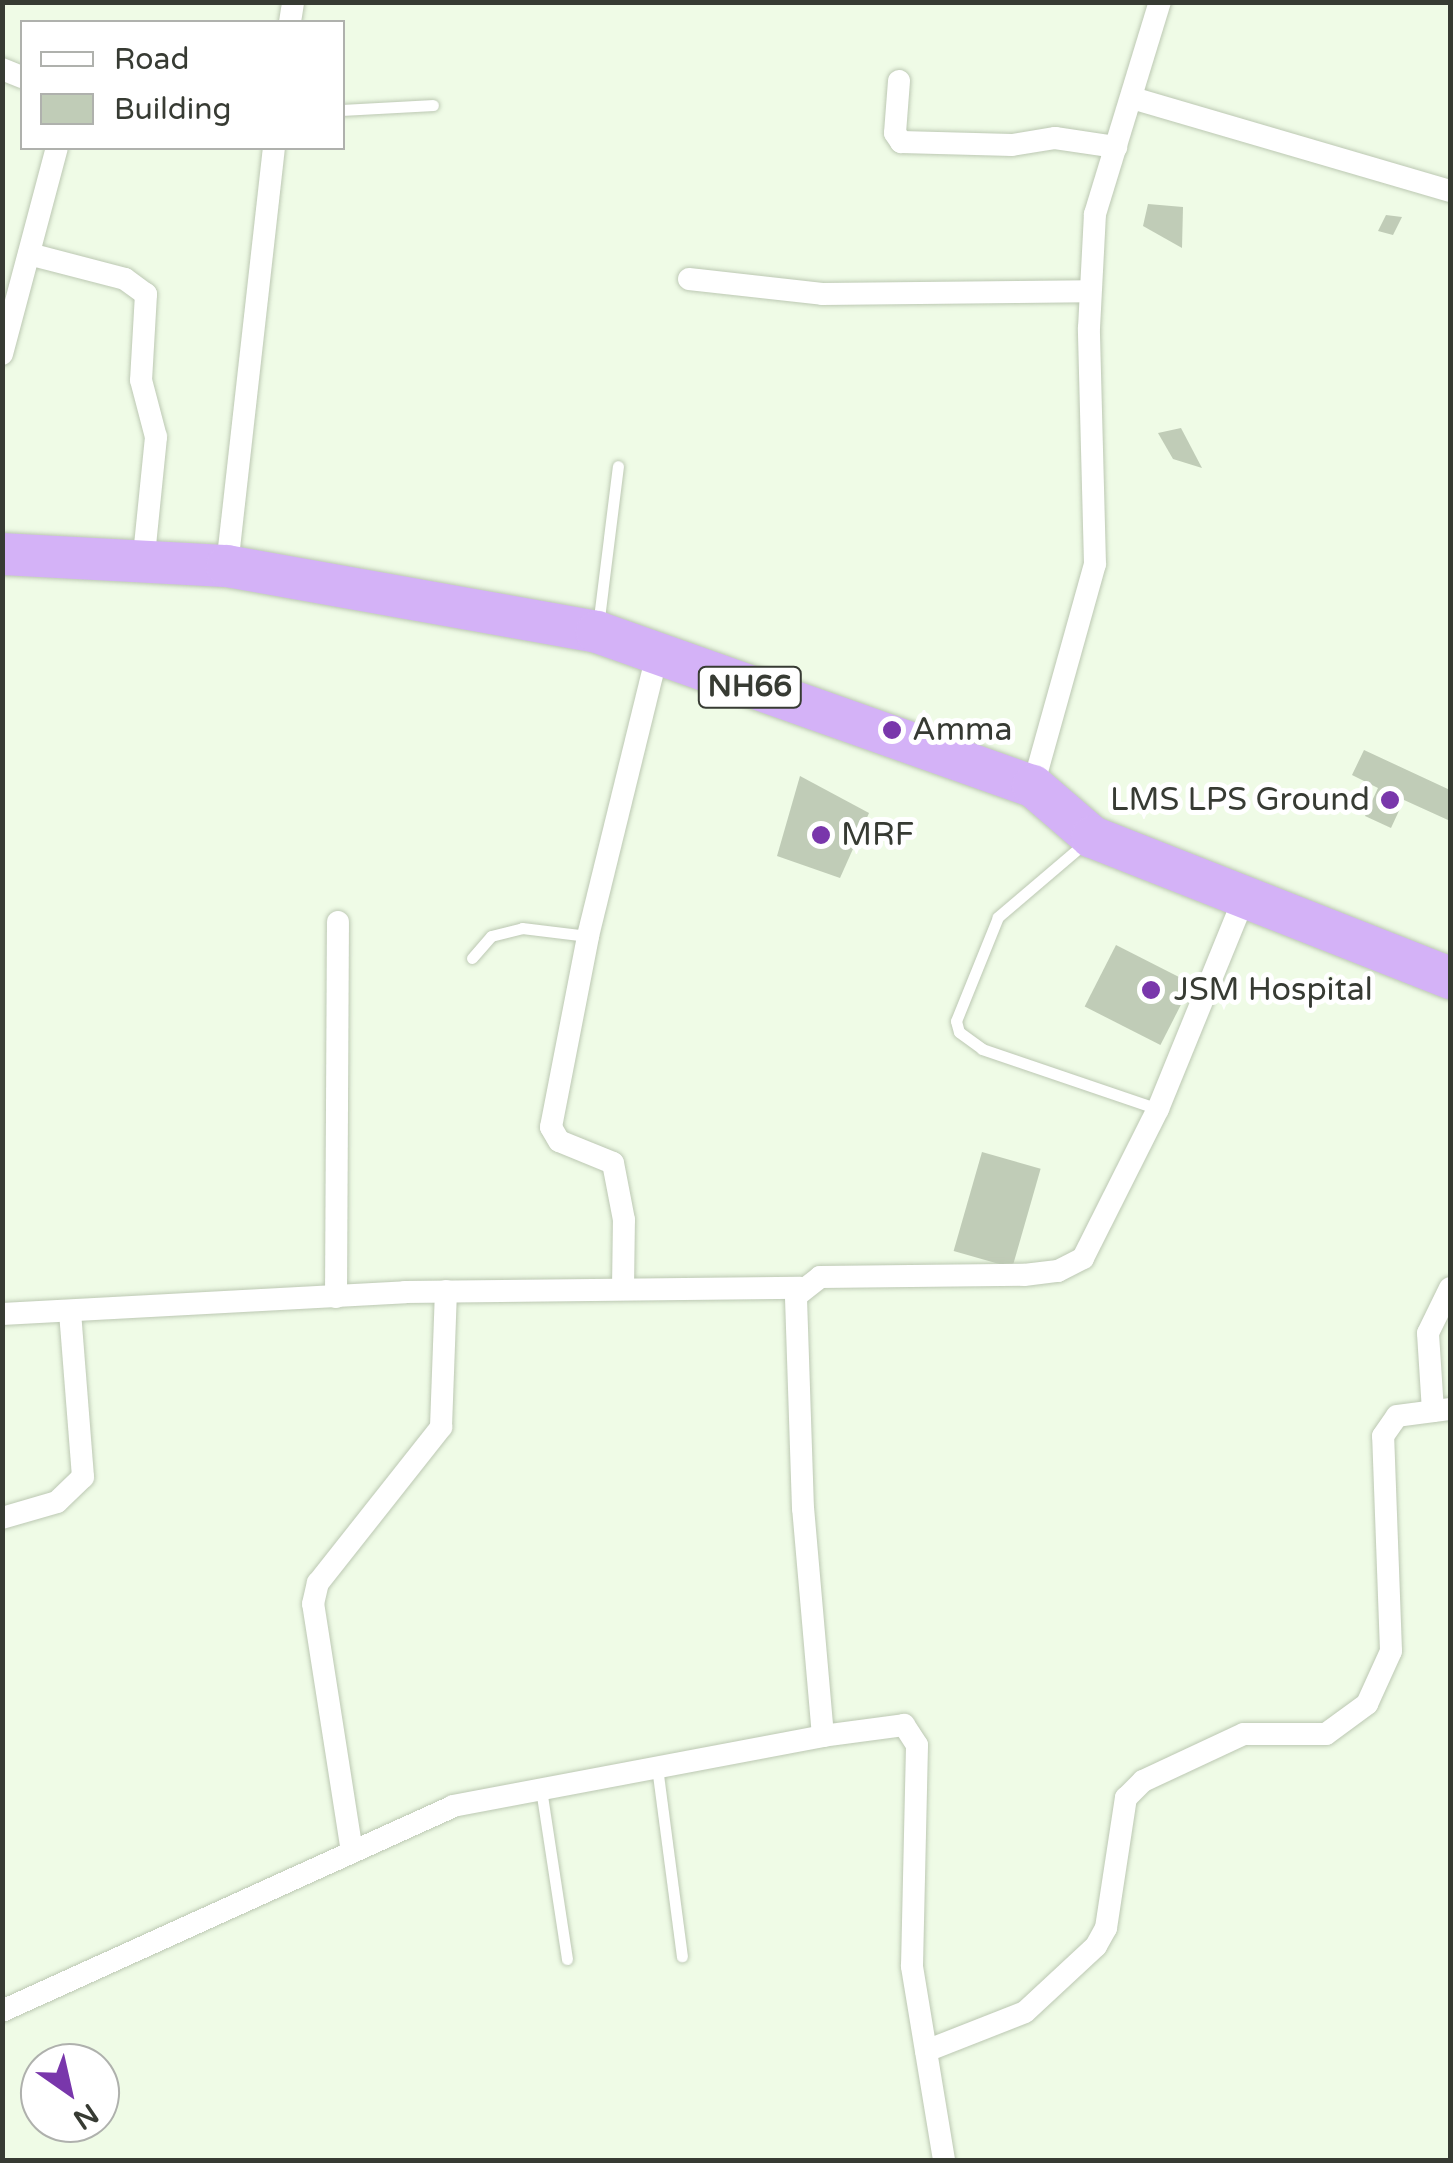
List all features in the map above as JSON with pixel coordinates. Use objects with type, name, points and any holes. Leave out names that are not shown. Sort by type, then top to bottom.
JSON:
[{"type":"highway","name":"NH66","points":[[2,554],[143,566],[228,566],[597,632],[1033,786],[1092,837],[1242,901],[1450,978]]},
{"type":"street","points":[[1033,786],[1096,564],[1089,292],[1095,214],[1160,2]]},
{"type":"street","points":[[899,81],[895,132],[901,142],[1012,145],[1055,138],[1116,147]]},
{"type":"street","points":[[1132,98],[1450,192]]},
{"type":"street","points":[[2,354],[9,302],[29,254],[56,150]]},
{"type":"street","points":[[228,566],[274,150]]},
{"type":"street","points":[[29,254],[126,278],[146,294],[141,380],[156,437],[143,566]]},
{"type":"street","points":[[689,279],[822,294],[1089,292]]},
{"type":"street","points":[[623,1288],[624,1220],[613,1164],[600,1153],[559,1141],[552,1127],[588,936],[658,652]]},
{"type":"street","points":[[2,1314],[446,1291],[800,1288],[820,1277],[848,1275],[1058,1271],[1082,1258],[1098,1235],[1158,1109],[1242,901]]},
{"type":"street","points":[[336,1297],[338,922]]},
{"type":"street","points":[[800,1288],[795,1315],[803,1510],[823,1736]]},
{"type":"street","points":[[926,2051],[1026,2012],[1096,1946],[1106,1928],[1126,1798],[1144,1781],[1244,1734],[1326,1734],[1367,1704],[1392,1651],[1382,1436],[1397,1416],[1442,1410],[1428,1334],[1450,1288]]},
{"type":"street","points":[[352,1852],[313,1604],[318,1583],[441,1427],[446,1291]]},
{"type":"street","points":[[2,1518],[57,1502],[84,1477],[70,1312]]},
{"type":"street","points":[[2,2011],[453,1806],[823,1736],[904,1725],[918,1745],[912,1966],[944,2160]]},
{"type":"lane","points":[[345,110],[434,105]]},
{"type":"lane","points":[[597,632],[618,466]]},
{"type":"lane","points":[[1092,837],[998,916],[956,1021],[958,1032],[982,1048],[1158,1109]]},
{"type":"lane","points":[[472,958],[491,936],[512,930],[588,936]]},
{"type":"lane","points":[[657,1767],[682,1956]]},
{"type":"lane","points":[[541,1790],[568,1960]]},
{"type":"building","points":[[1148,204],[1183,207],[1182,248],[1143,226]]},
{"type":"building","points":[[1386,215],[1402,217],[1393,235],[1378,231]]},
{"type":"building","points":[[1181,428],[1202,468],[1173,459],[1158,433]]},
{"type":"building","points":[[1364,750],[1450,790],[1448,820],[1404,800],[1391,828],[1365,816],[1378,788],[1352,775]]},
{"type":"building","name":"MRF","points":[[800,776],[869,813],[840,878],[777,856]]},
{"type":"building","name":"JSM Hospital","points":[[1116,945],[1192,984],[1160,1045],[1085,1006]]},
{"type":"building","points":[[982,1152],[1041,1169],[1012,1268],[954,1251]]},
{"type":"place","name":"Amma","points":[[892,730]]},
{"type":"place","name":"LMS LPS Ground","points":[[1390,800]]},
{"type":"place","name":"MRF","points":[[821,835]]},
{"type":"place","name":"JSM Hospital","points":[[1151,990]]}]
